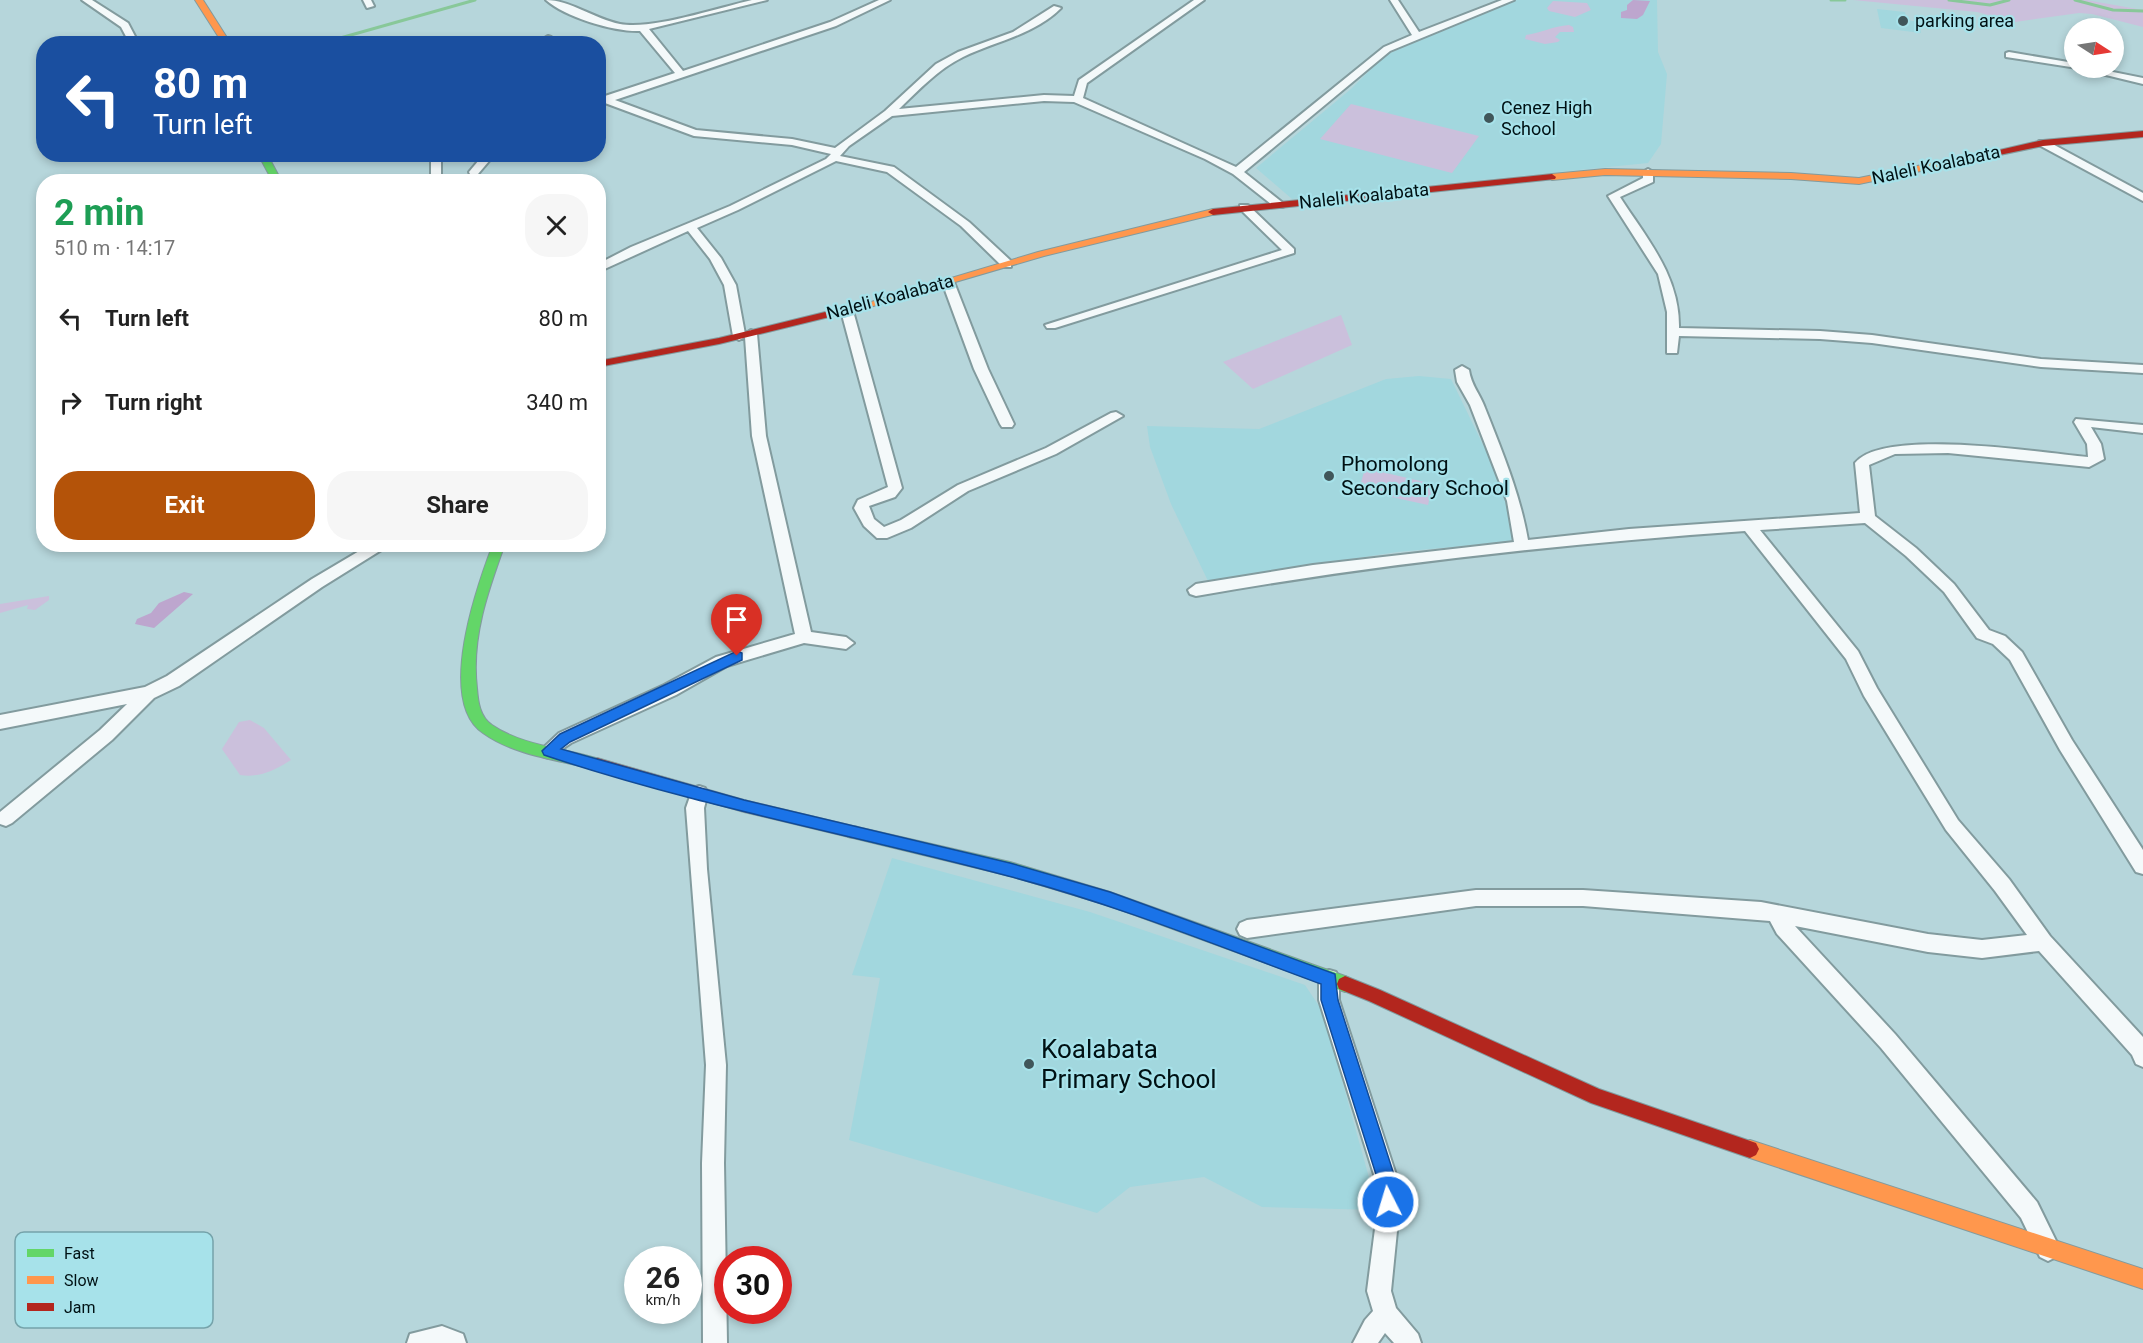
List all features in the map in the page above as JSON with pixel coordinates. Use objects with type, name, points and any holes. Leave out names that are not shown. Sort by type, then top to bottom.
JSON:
[{"type":"street","points":[[86,0],[122,22],[130,36]]},
{"type":"street","points":[[199,0],[222,36]]},
{"type":"street","points":[[550,0],[628,29],[714,14],[763,0]]},
{"type":"street","points":[[606,97],[833,24],[886,0]]},
{"type":"street","points":[[1076,99],[1079,97],[1082,82],[1200,0]]},
{"type":"street","points":[[1394,0],[1417,36]]},
{"type":"street","points":[[1237,172],[1387,49],[1510,0]]},
{"type":"street","points":[[606,264],[734,208],[837,155],[853,138],[889,113],[939,66],[961,54],[1016,34],[1057,8]]},
{"type":"street","points":[[643,28],[680,73]]},
{"type":"street","points":[[2009,55],[2064,64]]},
{"type":"street","points":[[2124,77],[2143,81]]},
{"type":"street","points":[[889,113],[1044,98],[1076,99],[1156,132],[1237,172],[1279,204]]},
{"type":"street","points":[[606,101],[694,134],[777,140],[890,169],[965,224],[1007,264]]},
{"type":"street","name":"Naleli Koalabata","points":[[606,362],[745,335],[791,322],[847,311],[1007,264],[1218,211],[1244,207],[1564,175],[1648,172],[1859,181],[2043,143],[2143,134]]},
{"type":"street","points":[[2043,143],[2143,198]]},
{"type":"street","points":[[474,172],[481,162]]},
{"type":"street","points":[[1648,172],[1649,180],[1614,196],[1664,274],[1673,312],[1675,332],[1672,350]]},
{"type":"street","points":[[1051,325],[1290,251],[1244,207]]},
{"type":"street","points":[[689,226],[708,245],[733,294],[733,322],[745,335],[759,436],[804,637]]},
{"type":"street","points":[[948,282],[981,369],[1007,424]]},
{"type":"street","points":[[847,311],[895,488],[890,494],[863,503],[861,508],[869,522],[882,534],[906,524],[963,488],[1051,451],[1116,416]]},
{"type":"street","points":[[1872,339],[1895,328]]},
{"type":"street","points":[[1675,332],[1810,334],[1872,339],[1908,346],[2041,363],[2143,369]]},
{"type":"street","points":[[1462,370],[1464,382],[1477,405],[1498,465],[1514,501],[1522,546]]},
{"type":"street","points":[[1868,518],[1862,463],[1893,450],[1981,449],[2089,462],[2097,459],[2094,444],[2081,422],[2143,429]]},
{"type":"street","points":[[1196,591],[1313,570],[1629,534],[1749,528],[1868,518],[1911,552],[1949,588],[1983,634],[1999,640],[2016,656],[2066,744],[2143,866]]},
{"type":"street","points":[[1749,528],[1852,655],[1870,691],[1952,825],[2002,885],[2043,942],[2140,1050],[2143,1057]]},
{"type":"street","points":[[0,722],[147,693],[173,681],[317,583],[370,552]]},
{"type":"street","points":[[496,552],[470,631],[468,672],[474,710],[484,728],[507,740],[699,793],[1010,869],[1110,899],[1374,995],[1597,1097],[1693,1132],[1818,1170],[2143,1279]]},
{"type":"street","points":[[549,751],[565,738],[670,690],[722,661],[804,637],[846,643]]},
{"type":"street","points":[[6,818],[106,735],[147,693]]},
{"type":"street","points":[[699,793],[695,808],[698,868],[716,1065],[713,1163],[715,1343]]},
{"type":"street","points":[[1247,929],[1476,898],[1594,899],[1761,911],[1777,916],[1928,943],[1971,948],[2043,942]]},
{"type":"street","points":[[1777,916],[1784,928],[1888,1041],[2029,1210],[2049,1249]]},
{"type":"street","points":[[1329,979],[1329,1000],[1388,1184],[1387,1221],[1379,1291],[1386,1315],[1408,1343]]},
{"type":"street","points":[[1365,1343],[1374,1328],[1386,1315]]},
{"type":"street","points":[[419,1343],[442,1338],[454,1343]]},
{"type":"shaded area","name":"Cenez High School","points":[[1517,0],[1657,0],[1658,52],[1667,74],[1661,144],[1648,163],[1292,199],[1256,168],[1351,89],[1385,55]]},
{"type":"shaded area","points":[[1633,0],[1650,1],[1643,15],[1637,19],[1621,18],[1621,12],[1627,10],[1627,5]]},
{"type":"shaded area","points":[[1853,0],[2086,0],[2143,10],[2143,27],[2124,22],[2124,18],[2108,18],[2092,14],[2079,13],[2015,22],[1977,12]]},
{"type":"shaded area","points":[[1553,1],[1587,3],[1591,10],[1575,17],[1549,11],[1547,8]]},
{"type":"shaded area","name":"parking area","points":[[1877,9],[1905,12],[1907,20],[1919,22],[1921,33],[1881,28]]},
{"type":"shaded area","points":[[1569,25],[1573,27],[1574,32],[1560,32],[1555,37],[1560,40],[1558,42],[1545,44],[1525,39],[1526,35]]},
{"type":"shaded area","points":[[1351,104],[1479,136],[1452,173],[1320,139]]},
{"type":"shaded area","points":[[1341,315],[1352,345],[1253,389],[1223,362]]},
{"type":"shaded area","name":"Phomolong Secondary School","points":[[1419,376],[1451,379],[1487,453],[1505,499],[1513,538],[1509,542],[1397,552],[1208,581],[1171,504],[1150,447],[1147,426],[1259,429],[1386,379]]},
{"type":"shaded area","points":[[1365,468],[1433,484],[1428,505],[1359,490]]},
{"type":"shaded area","points":[[184,592],[193,594],[154,628],[135,624],[137,619],[151,613],[159,603]]},
{"type":"shaded area","points":[[49,596],[49,600],[35,610],[27,609],[28,605],[0,613],[0,604]]},
{"type":"shaded area","points":[[250,720],[264,728],[291,760],[267,772],[240,775],[222,749],[239,722]]},
{"type":"shaded area","name":"Koalabata Primary School","points":[[892,858],[1090,912],[1305,985],[1323,1012],[1378,1210],[1262,1207],[1204,1177],[1130,1187],[1097,1213],[849,1140],[880,978],[852,975]]},
{"type":"waterway","points":[[347,36],[475,0]]},
{"type":"waterway","points":[[1831,0],[1845,0]]},
{"type":"waterway","points":[[1949,0],[1990,5],[2009,0]]},
{"type":"waterway","points":[[2075,0],[2113,10],[2143,11]]},
{"type":"traffic: fast","points":[[267,162],[273,174]]},
{"type":"traffic: fast","points":[[496,552],[479,600],[471,638],[469,677],[476,714],[487,729],[509,741],[597,764]]},
{"type":"traffic: fast","points":[[853,832],[1010,869],[1110,899],[1345,984]]},
{"type":"traffic: slow","points":[[199,0],[222,36]]},
{"type":"traffic: slow","points":[[1552,177],[1605,172],[1791,176],[1859,181],[1956,161]]},
{"type":"traffic: slow","points":[[866,305],[1041,254],[1213,212]]},
{"type":"traffic: slow","points":[[1750,1149],[2143,1279]]},
{"type":"traffic: jam","points":[[1956,161],[2043,143],[2143,134]]},
{"type":"traffic: jam","points":[[1213,212],[1552,177]]},
{"type":"traffic: jam","points":[[606,362],[719,341],[866,305]]},
{"type":"traffic: jam","points":[[597,764],[744,806],[853,832]]},
{"type":"traffic: jam","points":[[1345,984],[1374,995],[1597,1097],[1750,1149]]},
{"type":"place","name":"parking area","points":[[1903,21]]},
{"type":"place","name":"Cenez High School","points":[[1489,118]]},
{"type":"place","name":"Phomolong Secondary School","points":[[1329,476]]},
{"type":"place","name":"Koalabata Primary School","points":[[1029,1064]]},
{"type":"route","points":[[737,656],[722,661],[702,675],[565,738],[549,751],[744,806],[1010,869],[1110,899],[1329,979],[1329,1000],[1372,1128],[1388,1184],[1388,1202]]}]
